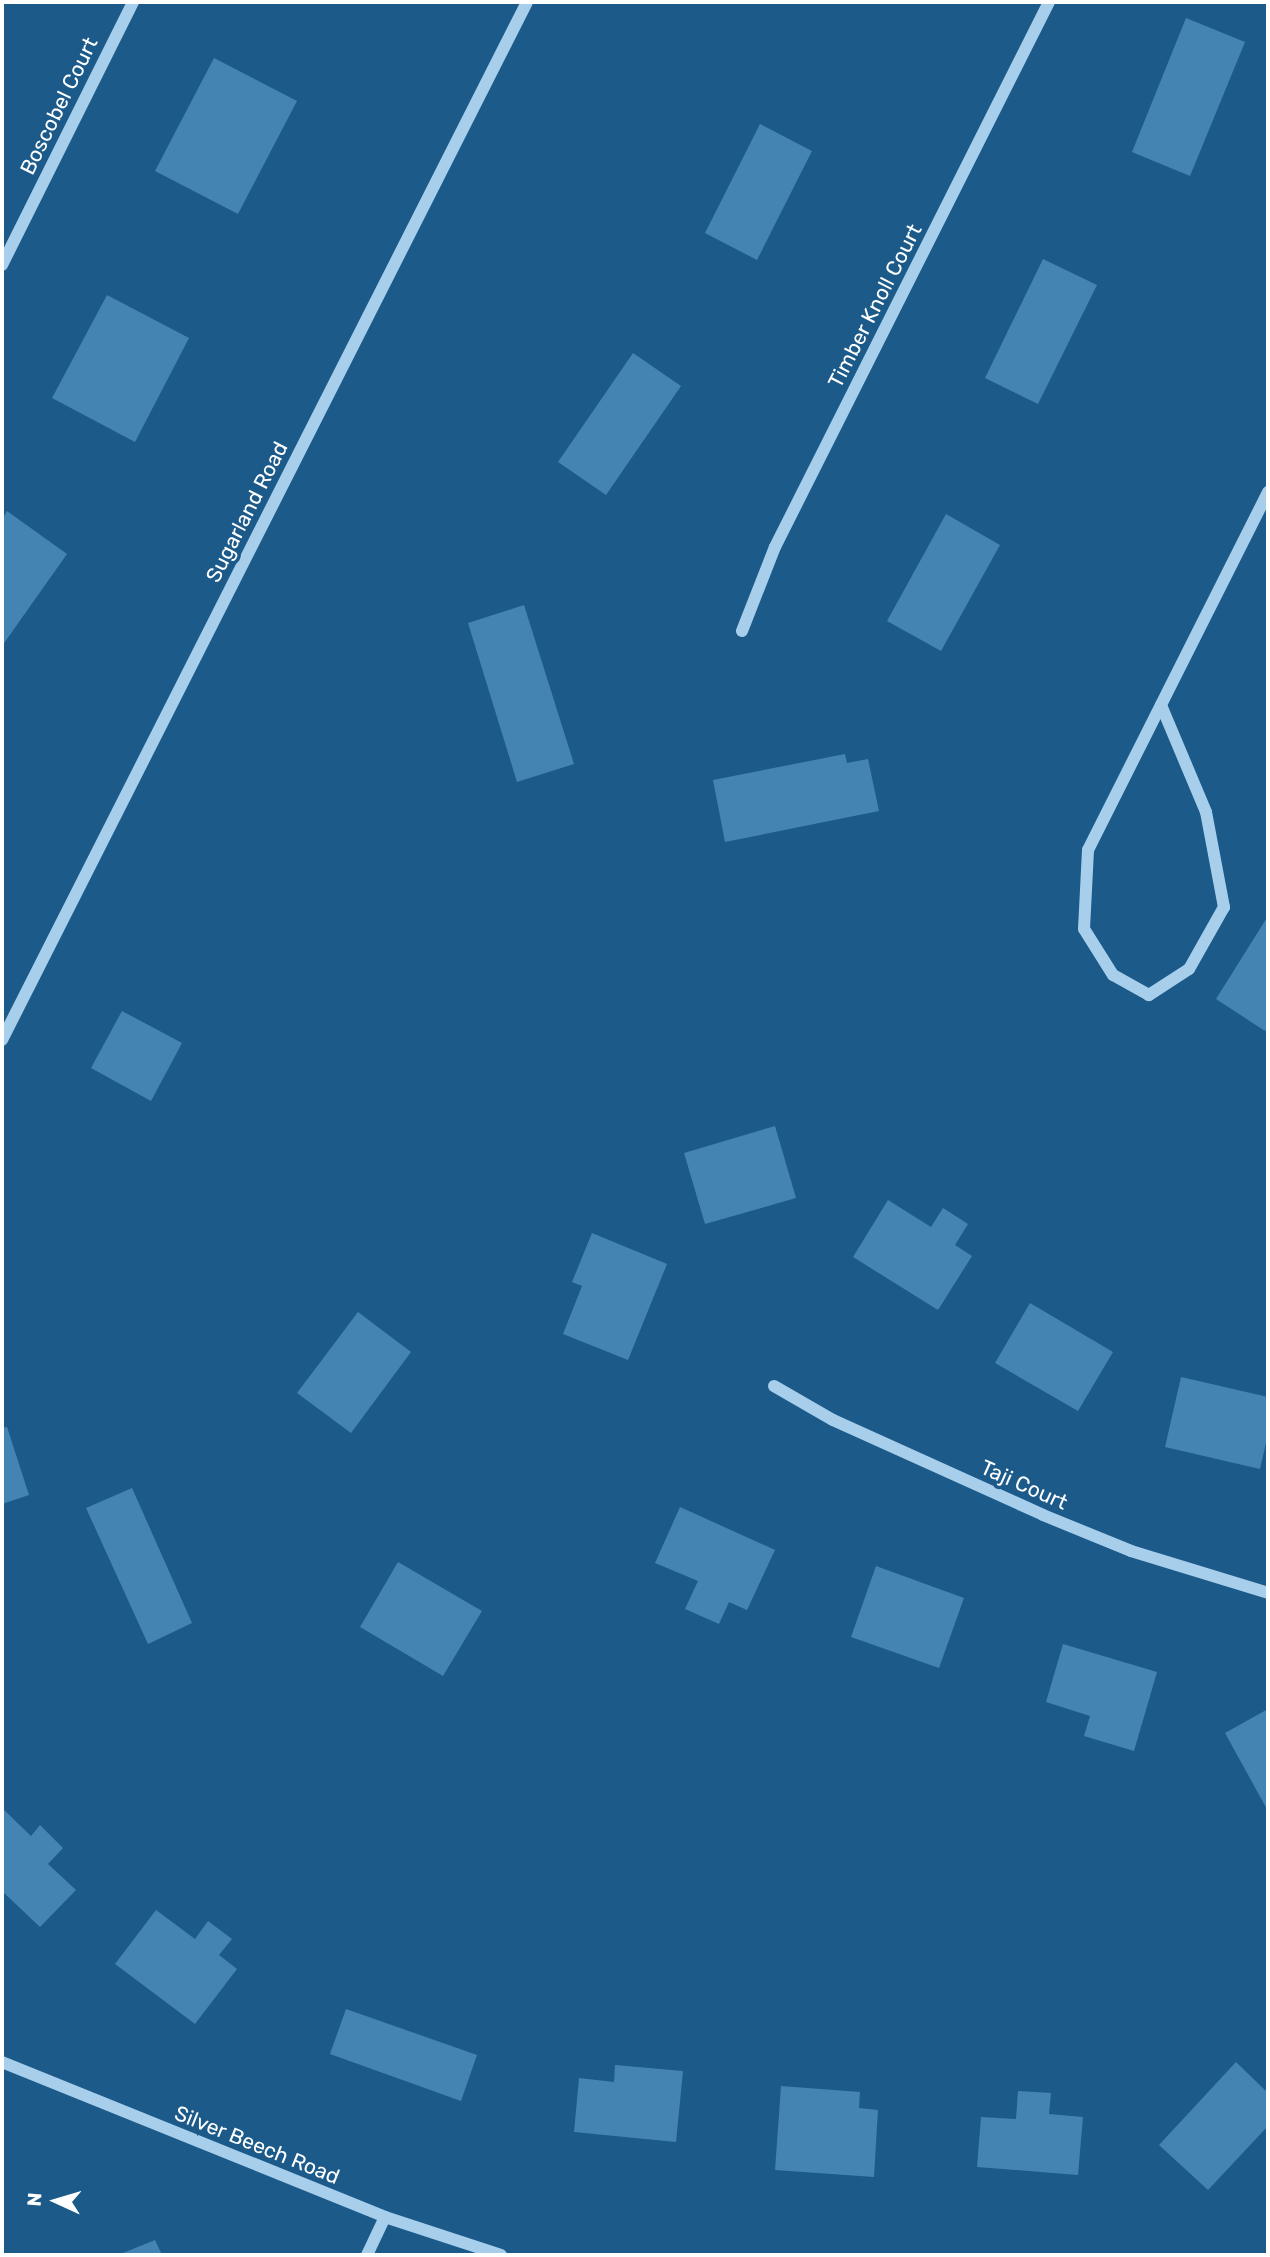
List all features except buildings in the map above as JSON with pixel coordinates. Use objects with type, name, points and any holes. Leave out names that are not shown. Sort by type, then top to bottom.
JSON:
[{"type":"street","name":"Boscobel Court","points":[[2,265],[133,2]]},
{"type":"street","name":"Sugarland Road","points":[[2,1040],[527,2]]},
{"type":"street","name":"Timber Knoll Court","points":[[742,631],[775,547],[1049,2]]},
{"type":"street","points":[[1161,705],[1206,812],[1224,907],[1189,969],[1149,995],[1113,975],[1084,929],[1088,850],[1268,492]]},
{"type":"street","name":"Taji Court","points":[[774,1386],[833,1420],[1043,1516],[1131,1551],[1268,1593]]},
{"type":"street","name":"Silver Beech Road","points":[[2,2062],[385,2217],[501,2255]]},
{"type":"street","points":[[368,2255],[385,2217]]}]
